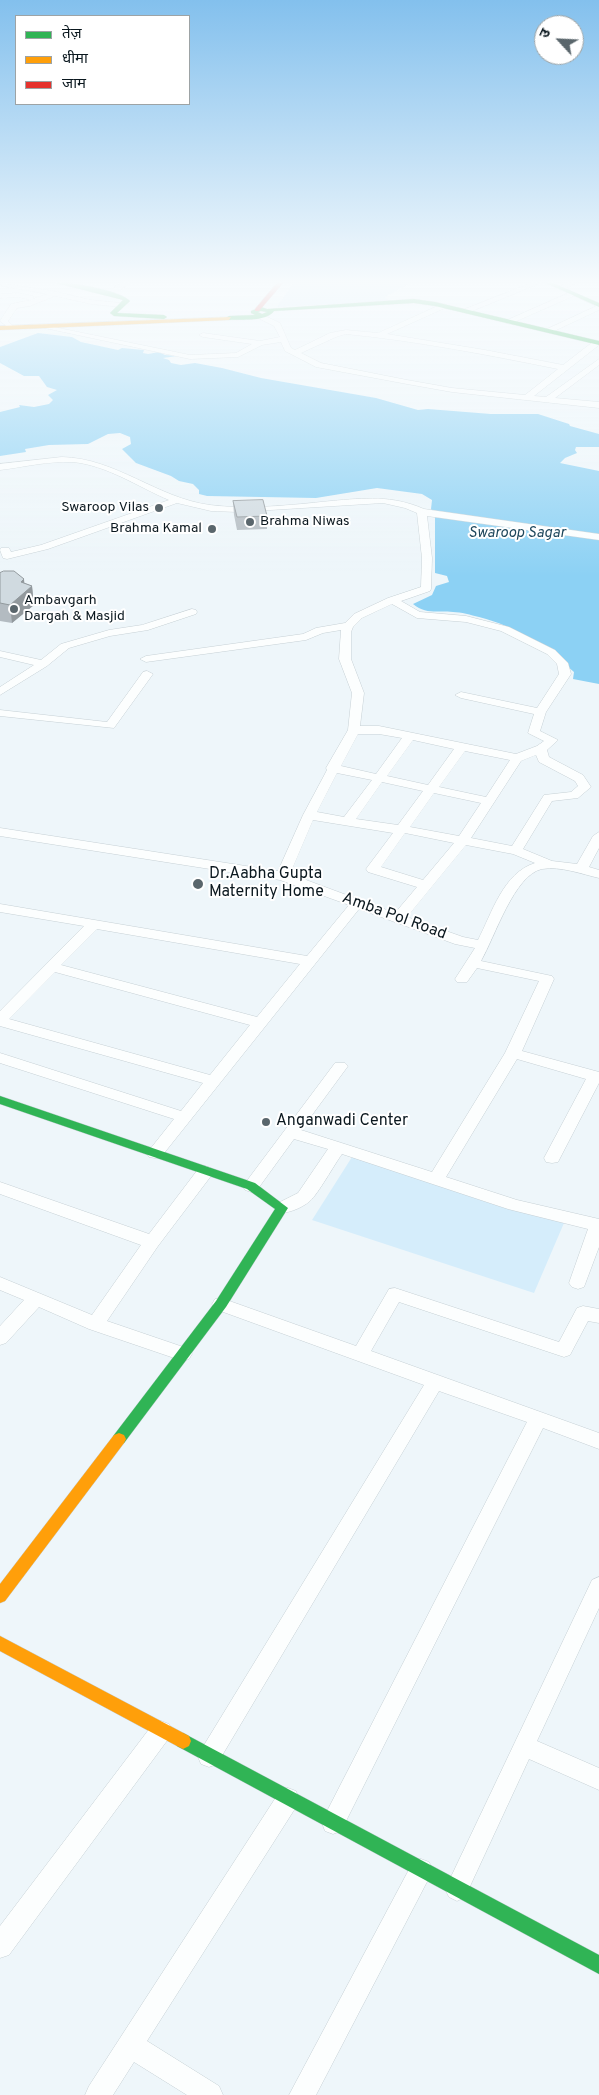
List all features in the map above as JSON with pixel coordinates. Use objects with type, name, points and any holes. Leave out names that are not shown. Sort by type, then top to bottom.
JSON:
[{"type":"main road","points":[[0,1100],[205,1172],[251,1186],[282,1208],[220,1304],[0,1596]]},
{"type":"main road","points":[[0,1643],[599,1965]]},
{"type":"street","points":[[401,381],[452,390],[599,405]]},
{"type":"street","points":[[526,398],[548,381]]},
{"type":"street","points":[[547,400],[572,381]]},
{"type":"street","points":[[0,467],[61,459],[83,461],[103,467],[177,500],[210,508],[319,505],[368,499],[394,500],[422,512],[599,537]]},
{"type":"street","points":[[0,566],[3,550],[44,547],[177,500]]},
{"type":"street","points":[[283,876],[309,815],[332,768],[354,730],[358,693],[345,659],[348,626],[358,616],[392,600],[426,589],[427,558],[422,512]]},
{"type":"street","points":[[354,730],[379,730],[517,758],[541,749],[552,740],[534,733],[540,712],[565,674],[562,663],[551,652],[505,629],[466,619],[417,615],[392,600]]},
{"type":"street","points":[[0,692],[43,664],[65,646],[108,633],[144,628],[192,612]]},
{"type":"street","points":[[146,659],[306,636],[320,630],[348,626]]},
{"type":"street","points":[[0,654],[43,664]]},
{"type":"street","points":[[0,713],[110,726],[147,674]]},
{"type":"street","points":[[461,695],[540,712]]},
{"type":"street","points":[[348,821],[377,778],[409,737]]},
{"type":"street","points":[[426,885],[373,869],[404,829],[461,748]]},
{"type":"street","points":[[516,852],[548,798],[574,795],[585,787],[579,778],[543,760],[541,749]]},
{"type":"street","points":[[399,917],[462,842],[517,758]]},
{"type":"street","points":[[332,768],[489,801]]},
{"type":"street","points":[[309,815],[404,829],[516,852],[550,864],[599,874]]},
{"type":"street","name":"Amba Pol Road","points":[[0,832],[283,876],[399,917],[460,941],[483,945]]},
{"type":"street","points":[[581,869],[599,836]]},
{"type":"street","points":[[462,979],[483,945],[514,884],[530,869],[550,864]]},
{"type":"street","points":[[155,1153],[356,903]]},
{"type":"street","points":[[2,910],[94,924],[310,962]]},
{"type":"street","points":[[94,924],[0,1020],[213,1081]]},
{"type":"street","points":[[436,1179],[513,1052],[547,979],[473,962]]},
{"type":"street","points":[[52,967],[260,1023]]},
{"type":"street","points":[[513,1052],[597,1077],[552,1158]]},
{"type":"street","points":[[0,1058],[183,1117]]},
{"type":"street","points":[[251,1186],[340,1066]]},
{"type":"street","points":[[291,1132],[514,1204],[598,1225],[578,1283]]},
{"type":"street","points":[[282,1208],[304,1197],[338,1147]]},
{"type":"street","points":[[95,1324],[152,1242],[205,1172]]},
{"type":"street","points":[[0,1188],[152,1242]]},
{"type":"street","points":[[0,1283],[95,1324],[183,1354]]},
{"type":"street","points":[[360,1354],[395,1294],[564,1350],[583,1312],[599,1316]]},
{"type":"street","points":[[0,1338],[36,1298]]},
{"type":"street","points":[[220,1304],[599,1442]]},
{"type":"street","points":[[209,1757],[435,1382]]},
{"type":"street","points":[[333,1823],[538,1420]]},
{"type":"street","points":[[457,1889],[599,1586]]},
{"type":"street","points":[[0,1946],[161,1731]]},
{"type":"street","points":[[524,1746],[599,1779]]},
{"type":"street","points":[[98,2095],[288,1798]]},
{"type":"street","points":[[302,2095],[421,1870]]},
{"type":"street","points":[[130,2045],[210,2095]]},
{"type":"shaded area","points":[[352,1157],[564,1223],[534,1293],[312,1220]]},
{"type":"water","name":"Swaroop Sagar","points":[[42,381],[277,381],[376,398],[418,410],[428,409],[491,414],[538,414],[599,434],[599,447],[576,447],[577,453],[565,458],[560,463],[599,471],[599,684],[573,679],[574,672],[552,654],[530,638],[506,626],[463,613],[422,610],[413,604],[432,595],[436,586],[449,582],[447,576],[435,573],[435,517],[431,509],[432,500],[422,494],[377,488],[316,498],[207,496],[199,494],[199,490],[193,484],[179,481],[171,476],[136,463],[122,449],[131,444],[130,437],[120,433],[108,434],[88,444],[49,445],[25,449],[26,452],[0,456],[0,412],[20,407],[19,405],[34,407],[49,404],[53,400],[48,395],[57,390],[47,387]]},
{"type":"building","points":[[263,500],[267,516],[237,517],[233,501]]},
{"type":"building","points":[[14,571],[24,579],[21,582],[32,586],[10,605],[0,603],[0,573]]},
{"type":"traffic: fast","points":[[0,1100],[251,1186],[282,1208],[221,1304],[119,1439]]},
{"type":"traffic: fast","points":[[183,1741],[599,1965]]},
{"type":"traffic: slow","points":[[0,1596],[119,1439]]},
{"type":"traffic: slow","points":[[0,1643],[183,1741]]},
{"type":"place","name":"Swaroop Vilas","points":[[159,508]]},
{"type":"place","name":"Brahma Niwas","points":[[250,522]]},
{"type":"place","name":"Brahma Kamal","points":[[212,529]]},
{"type":"place","name":"Ambavgarh Dargah & Masjid","points":[[14,609]]},
{"type":"place","name":"Dr.Aabha Gupta Maternity Home","points":[[198,884]]},
{"type":"place","name":"Anganwadi Center","points":[[266,1122]]}]
